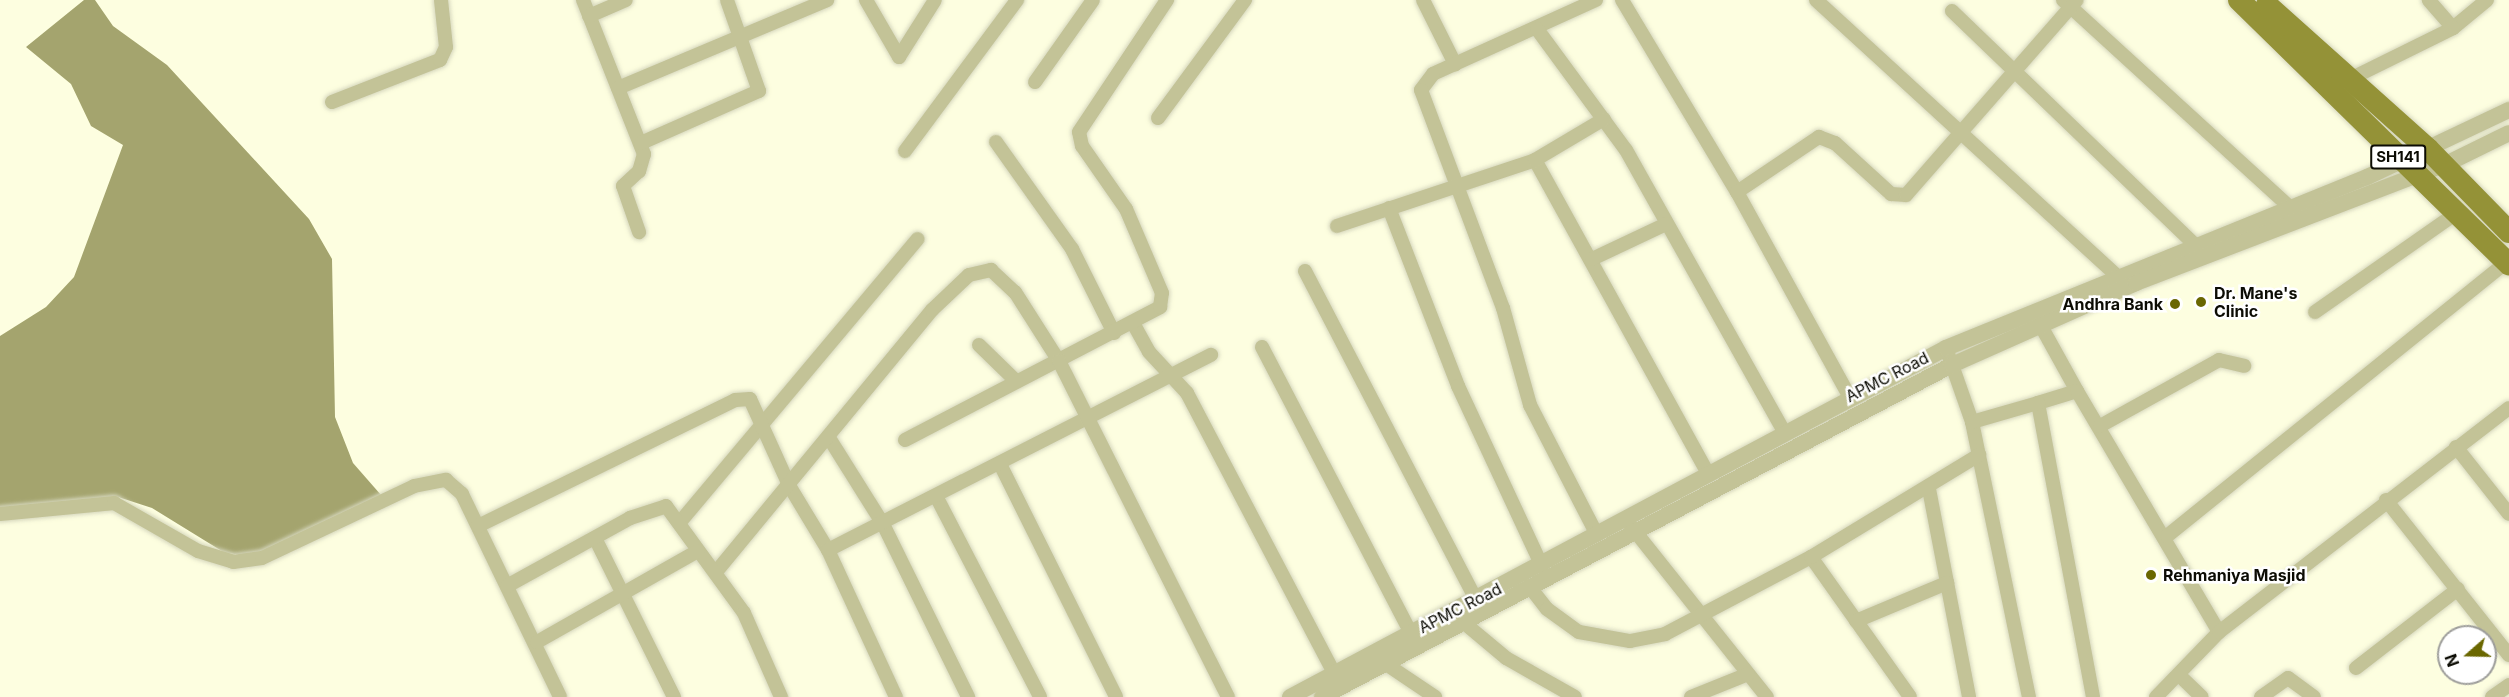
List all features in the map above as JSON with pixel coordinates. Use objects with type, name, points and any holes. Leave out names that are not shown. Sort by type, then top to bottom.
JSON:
[{"type":"main road","name":"SH141","points":[[2239,0],[2455,214],[2508,263]]},
{"type":"main road","name":"SH141","points":[[2262,0],[2348,80],[2428,149],[2478,201],[2507,226]]},
{"type":"street","points":[[584,0],[641,143],[644,162],[623,186],[639,232]]},
{"type":"street","points":[[589,16],[626,0]]},
{"type":"street","points":[[641,143],[759,91],[742,36],[727,0]]},
{"type":"street","points":[[618,88],[827,0]]},
{"type":"street","points":[[866,0],[900,57],[935,0]]},
{"type":"street","points":[[905,151],[1017,0]]},
{"type":"street","points":[[1035,81],[1093,0]]},
{"type":"street","points":[[905,440],[1160,307],[1162,293],[1126,209],[1082,146],[1079,132],[1167,0]]},
{"type":"street","points":[[1158,118],[1245,0]]},
{"type":"street","points":[[1423,0],[1455,64]]},
{"type":"street","points":[[1596,0],[1537,29],[1433,74],[1421,90],[1503,308],[1530,405],[1597,536]]},
{"type":"street","points":[[1622,0],[1737,192],[1849,396]]},
{"type":"street","points":[[1816,0],[1960,137],[2117,276]]},
{"type":"street","points":[[2428,0],[2453,28]]},
{"type":"street","points":[[2348,80],[2453,28],[2487,0]]},
{"type":"street","points":[[332,102],[440,60],[446,47],[444,1]]},
{"type":"street","points":[[1737,192],[1819,137],[1835,142],[1891,195],[1901,197],[1960,137],[2017,73],[2071,2],[2291,208]]},
{"type":"street","points":[[1952,12],[2194,244]]},
{"type":"street","points":[[1537,29],[1604,119],[1784,432]]},
{"type":"street","name":"APMC Road","points":[[1322,697],[1383,662],[1464,622],[1529,586],[1631,525],[1708,474],[1849,396],[1946,348],[2038,320],[2136,283],[2408,168],[2428,149],[2509,110]]},
{"type":"street","points":[[1336,226],[1535,160],[1604,119]]},
{"type":"street","name":"APMC Road","points":[[1290,697],[1597,536],[1631,525],[1952,365],[2117,276],[2291,208],[2408,168],[2444,165],[2509,133]]},
{"type":"street","points":[[996,142],[1072,249],[1114,333]]},
{"type":"street","points":[[1535,160],[1592,259],[1708,474]]},
{"type":"street","points":[[1389,208],[1458,386],[1542,566]]},
{"type":"street","points":[[2315,312],[2455,214]]},
{"type":"street","points":[[1592,259],[1666,224]]},
{"type":"street","points":[[681,521],[918,239]]},
{"type":"street","points":[[2167,536],[2508,263]]},
{"type":"street","points":[[716,572],[790,487],[932,310],[979,270],[999,274],[1059,361],[1228,697]]},
{"type":"street","points":[[1305,271],[1476,599]]},
{"type":"street","points":[[2038,320],[2077,391],[2167,536],[2219,632]]},
{"type":"street","points":[[1133,323],[1172,377],[1187,393],[1334,673]]},
{"type":"street","points":[[979,345],[1016,381]]},
{"type":"street","points":[[1262,347],[1411,633]]},
{"type":"street","points":[[1946,348],[1972,422],[2029,697]]},
{"type":"street","points":[[828,550],[883,524],[1088,417],[1172,377],[1211,355]]},
{"type":"street","points":[[2100,426],[2219,360],[2244,366]]},
{"type":"street","points":[[1972,422],[2077,391]]},
{"type":"street","points":[[478,526],[735,400],[750,399],[764,422],[790,487],[828,550],[896,697]]},
{"type":"street","points":[[2038,403],[2093,697]]},
{"type":"street","points":[[2156,697],[2180,676],[2219,632],[2386,500],[2509,408]]},
{"type":"street","points":[[829,438],[883,524],[968,697]]},
{"type":"street","points":[[2456,447],[2509,514]]},
{"type":"street","points":[[1529,586],[1564,624],[1592,636],[1648,639],[1703,618],[1929,489],[1979,454]]},
{"type":"street","points":[[1000,464],[1116,697]]},
{"type":"street","points":[[0,514],[114,503],[198,551],[233,562],[262,558],[437,478],[457,486],[537,642],[560,697]]},
{"type":"street","points":[[1929,489],[1969,697]]},
{"type":"street","points":[[936,496],[1040,697]]},
{"type":"street","points":[[2386,500],[2509,655]]},
{"type":"street","points":[[507,586],[659,506],[681,521],[698,551],[716,572],[744,613],[781,697]]},
{"type":"street","points":[[1631,525],[1767,697]]},
{"type":"street","points":[[595,538],[626,594],[674,697]]},
{"type":"street","points":[[537,642],[626,594],[698,551]]},
{"type":"street","points":[[1811,557],[1910,697]]},
{"type":"street","points":[[1856,621],[1947,583]]},
{"type":"street","points":[[2356,668],[2458,589]]},
{"type":"street","points":[[1464,622],[1506,658],[1575,697]]},
{"type":"street","points":[[1383,662],[1436,697]]},
{"type":"street","points":[[1692,697],[1748,674]]},
{"type":"street","points":[[2180,676],[2202,697]]},
{"type":"street","points":[[2261,697],[2288,678],[2314,697]]},
{"type":"street","points":[[2492,697],[2509,685]]},
{"type":"shaded area","points":[[84,0],[95,0],[113,26],[167,65],[309,219],[332,259],[335,417],[353,463],[381,495],[262,557],[225,553],[152,508],[118,497],[0,512],[0,336],[46,307],[74,277],[123,145],[91,126],[71,84],[26,47]]},
{"type":"place","name":"Dr. Mane's Clinic","points":[[2201,302]]},
{"type":"place","name":"Andhra Bank","points":[[2175,304]]},
{"type":"place","name":"Rehmaniya Masjid","points":[[2151,575]]}]
